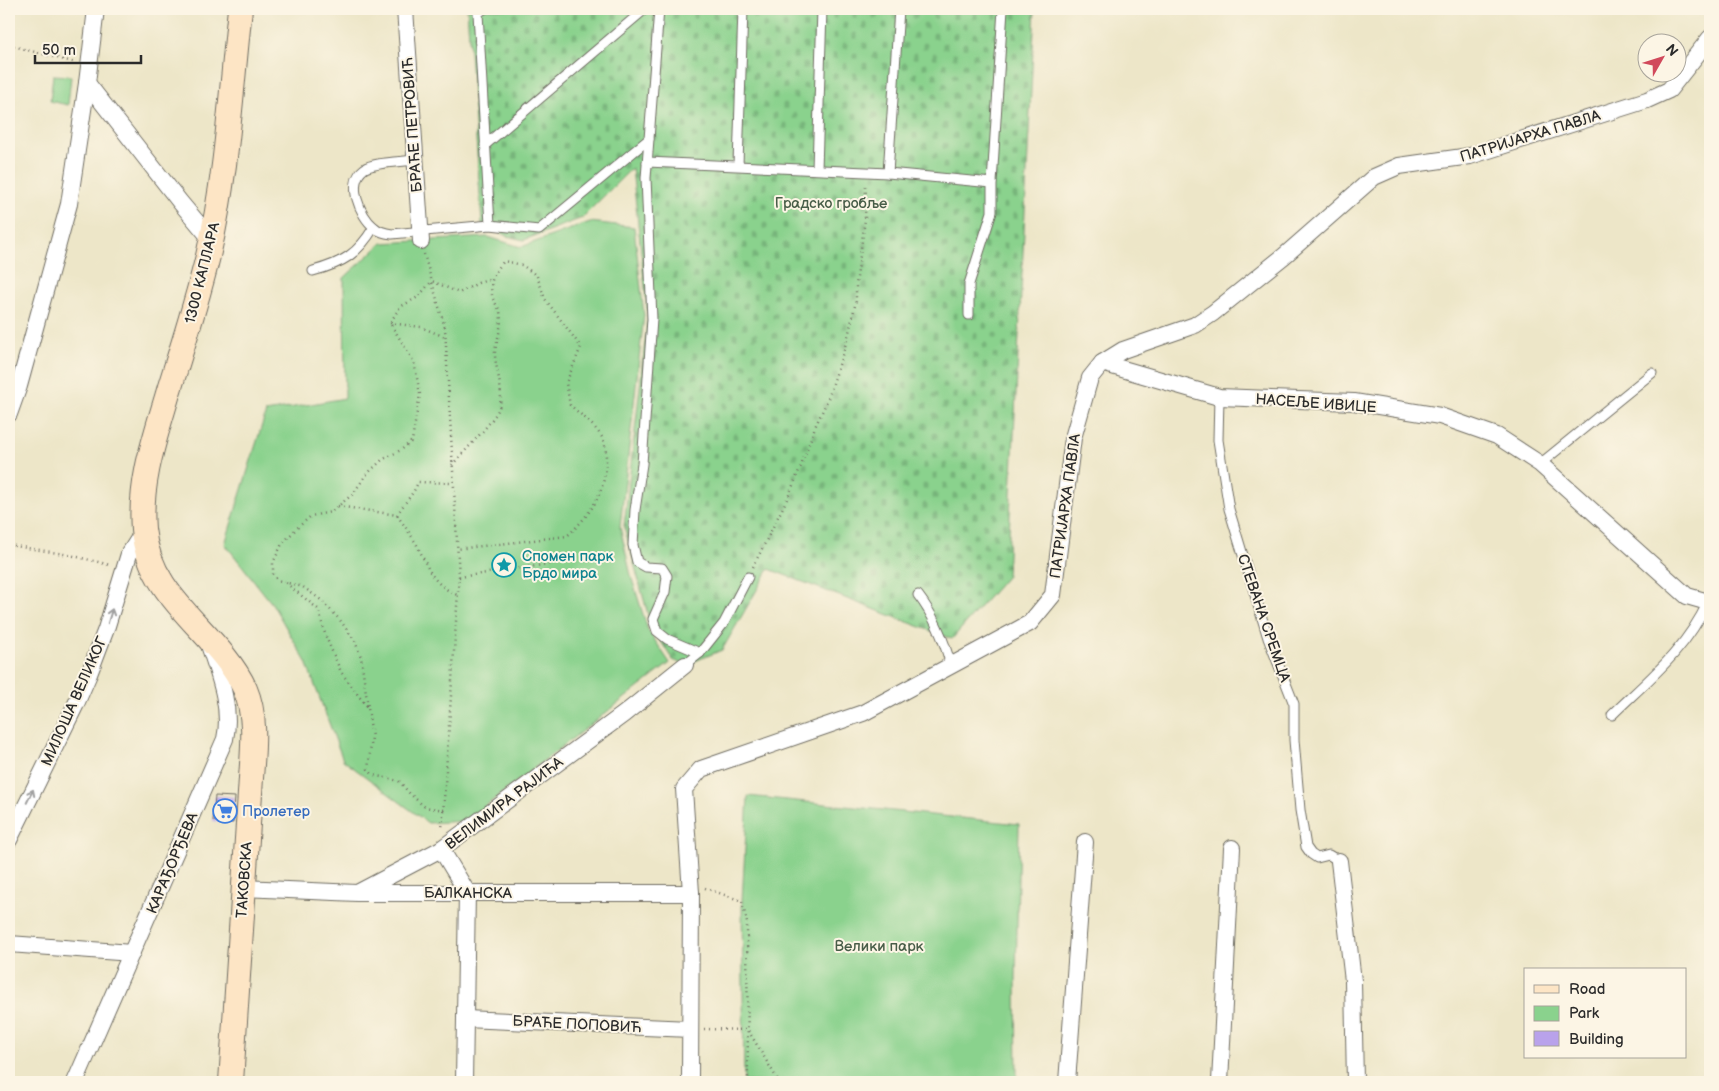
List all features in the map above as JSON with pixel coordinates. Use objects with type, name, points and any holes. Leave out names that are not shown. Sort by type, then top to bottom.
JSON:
[{"type":"street","points":[[9,414],[19,386],[69,204],[96,9]]},
{"type":"street","name":"1300 КАПЛАРА","points":[[144,532],[143,500],[147,469],[193,313],[212,238],[226,148],[240,9]]},
{"type":"street","name":"БРАЋЕ ПЕТРОВИЋ","points":[[405,9],[420,236]]},
{"type":"street","name":"ПАТРИЈАРХА ПАВЛА","points":[[690,1082],[691,888],[684,789],[701,769],[863,712],[1030,623],[1053,595],[1073,438],[1090,378],[1102,363],[1123,350],[1195,325],[1213,313],[1284,256],[1374,177],[1399,166],[1470,156],[1647,100],[1669,90],[1710,38]]},
{"type":"street","points":[[88,75],[180,202],[212,238]]},
{"type":"street","name":"НАСЕЉЕ ИВИЦЕ","points":[[1102,363],[1219,397],[1354,402],[1440,416],[1497,436],[1540,464],[1687,596],[1709,601]]},
{"type":"street","name":"МИЛОША ВЕЛИКОГ","points":[[9,840],[76,704],[106,629],[124,568],[134,543],[144,532]]},
{"type":"street","name":"ТАКОВСКА","points":[[144,532],[146,548],[157,574],[175,601],[231,666],[245,690],[251,711],[253,742],[230,1082]]},
{"type":"street","name":"КАРАЂОРЂЕВА","points":[[75,1082],[225,739],[227,724],[226,706],[207,638]]},
{"type":"street","name":"ВЕЛИМИРА РАЈИЋА","points":[[467,892],[441,849],[624,714],[685,665]]},
{"type":"street","points":[[1066,1082],[1085,842]]},
{"type":"street","points":[[1220,1082],[1232,848]]},
{"type":"street","points":[[357,893],[441,849]]},
{"type":"street","name":"СТЕВАНА СРЕМЦА","points":[[1339,861],[1352,981],[1354,1082]]},
{"type":"street","name":"БАЛКАНСКА","points":[[244,888],[357,893],[691,888]]},
{"type":"street","points":[[464,1082],[467,892]]},
{"type":"street","points":[[9,944],[132,954]]},
{"type":"street","name":"БРАЋЕ ПОПОВИЋ","points":[[465,1019],[690,1029]]},
{"type":"lane","points":[[484,9],[478,13],[490,225]]},
{"type":"lane","points":[[485,145],[645,9]]},
{"type":"lane","points":[[659,9],[646,178],[652,318],[642,464],[635,510],[633,545],[637,562],[646,567],[662,568],[667,576],[665,592],[653,619],[657,631],[667,639],[700,653]]},
{"type":"lane","points":[[738,166],[743,9]]},
{"type":"lane","points":[[817,170],[822,9]]},
{"type":"lane","points":[[888,173],[899,9]]},
{"type":"lane","points":[[969,315],[969,284],[992,212],[992,183],[1003,9]]},
{"type":"lane","points":[[414,160],[369,166],[358,176],[356,191],[360,208],[380,232],[420,236],[490,225],[539,230],[649,140]]},
{"type":"lane","points":[[647,162],[888,173],[992,183]]},
{"type":"lane","points":[[313,272],[333,266],[350,257],[365,243],[374,227]]},
{"type":"lane","points":[[1540,464],[1652,373]]},
{"type":"lane","name":"СТЕВАНА СРЕМЦА","points":[[1219,397],[1218,440],[1229,510],[1268,638],[1294,704],[1294,740],[1300,810],[1306,847],[1310,854],[1317,858],[1329,855],[1339,861]]},
{"type":"lane","points":[[685,665],[700,653],[724,623],[748,577]]},
{"type":"lane","points":[[918,595],[932,612],[945,642],[951,666]]},
{"type":"lane","points":[[1612,715],[1674,656],[1692,632],[1709,601]]},
{"type":"path","points":[[9,45],[88,75]]},
{"type":"path","points":[[748,577],[789,495],[815,427],[828,399],[848,337],[856,301],[856,285],[865,218],[867,172]]},
{"type":"path","points":[[420,236],[445,328],[458,576],[441,849]]},
{"type":"path","points":[[452,465],[488,424],[499,408],[500,381],[495,351],[500,334],[500,312],[491,288],[492,279],[493,273],[504,261],[522,265],[537,276],[546,299],[581,347],[566,383],[570,405],[603,439],[606,453],[605,480],[596,501],[577,527],[567,536],[457,550]]},
{"type":"path","points":[[432,281],[459,293],[478,283],[492,279]]},
{"type":"path","points":[[390,323],[400,307],[418,297],[432,281]]},
{"type":"path","points":[[390,323],[421,327],[445,337]]},
{"type":"path","points":[[390,323],[414,362],[420,394],[412,441],[401,450],[382,460],[366,475],[353,494],[331,512],[311,516],[282,544],[273,563],[273,574],[277,580],[303,587],[322,600],[355,641],[361,657],[372,737],[368,769],[373,775],[399,781],[410,794],[426,807],[444,810]]},
{"type":"path","points":[[398,515],[406,501],[415,491],[418,482],[453,483]]},
{"type":"path","points":[[338,506],[398,515],[416,544],[429,572],[444,589],[457,595]]},
{"type":"path","points":[[9,545],[70,555],[124,568]]},
{"type":"path","points":[[458,576],[550,564]]},
{"type":"path","points":[[285,582],[318,609],[326,637],[341,672],[368,708]]},
{"type":"path","points":[[691,888],[742,901],[747,923],[748,1082]]},
{"type":"path","points":[[690,1029],[748,1030]]},
{"type":"path","points":[[748,1030],[779,1082]]},
{"type":"green space","name":"Градско гробље","points":[[467,9],[1035,9],[1007,576],[952,639],[769,569],[722,650],[685,665],[673,660],[651,626],[624,526],[648,316],[632,168],[582,218],[524,240],[507,236],[482,224]]},
{"type":"green space","points":[[53,75],[71,76],[68,105],[50,101]]},
{"type":"green space","name":"Спомен парк Брдо мира","points":[[590,222],[634,227],[644,315],[620,527],[631,576],[648,630],[670,663],[466,821],[428,823],[343,760],[306,662],[273,605],[225,544],[266,412],[345,398],[344,278],[382,243],[488,237],[521,247]]},
{"type":"green space","name":"Велики парк","points":[[748,796],[1019,824],[1016,978],[1017,1082],[744,1082],[742,901]]},
{"type":"building","points":[[215,796],[235,797],[233,823],[213,821]]},
{"type":"place","name":"Спомен парк Брдо мира","points":[[504,565]]},
{"type":"place","name":"Пролетер","points":[[225,811]]}]
